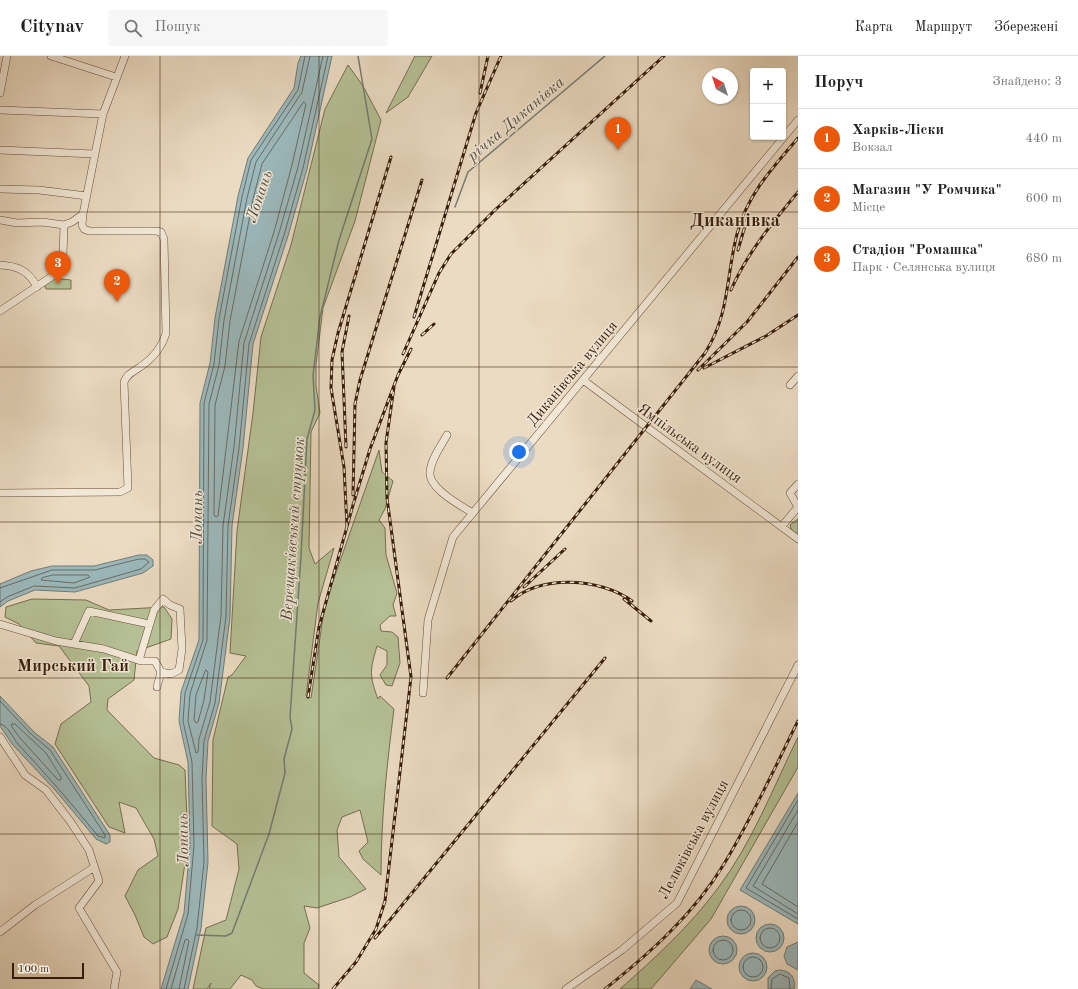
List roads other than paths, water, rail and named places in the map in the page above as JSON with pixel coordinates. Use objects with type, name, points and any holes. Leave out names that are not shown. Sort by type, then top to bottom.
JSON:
[{"type":"street","points":[[0,93],[7,56]]},
{"type":"street","points":[[51,56],[116,77]]},
{"type":"street","points":[[0,493],[120,492],[128,488],[124,382],[126,376],[141,367],[163,342],[166,333],[164,239],[161,232],[156,231],[89,231],[84,229],[82,225],[94,154],[103,114],[116,77],[126,56]]},
{"type":"street","points":[[0,110],[103,114]]},
{"type":"street","name":"Диканівська вулиця","points":[[423,693],[428,620],[453,537],[798,120]]},
{"type":"street","points":[[0,150],[94,154]]},
{"type":"street","points":[[0,189],[39,190],[88,196]]},
{"type":"street","points":[[0,220],[17,223],[64,225],[72,222],[83,214]]},
{"type":"street","points":[[0,310],[37,288],[57,273],[57,264],[62,256],[64,225]]},
{"type":"street","points":[[0,265],[12,265],[23,270],[33,280],[37,288]]},
{"type":"street","points":[[790,385],[798,376]]},
{"type":"street","name":"Ямпільська вулиця","points":[[583,380],[798,539]]},
{"type":"street","points":[[447,435],[431,464],[429,473],[432,481],[456,503],[473,513]]},
{"type":"street","points":[[782,526],[798,507],[790,493],[798,484]]},
{"type":"street","points":[[138,660],[154,610],[163,599],[170,605],[180,609],[182,649],[179,670],[171,674],[161,672]]},
{"type":"street","points":[[74,644],[89,611],[149,624]]},
{"type":"street","points":[[0,624],[56,641],[104,649],[138,660],[155,661],[161,672],[157,688]]},
{"type":"street","name":"Лелюківська вулиця","points":[[566,989],[622,950],[677,903],[798,664]]},
{"type":"street","points":[[0,737],[25,775],[46,790],[70,821],[89,850],[93,868],[99,881],[79,908],[117,972],[114,989]]},
{"type":"street","points":[[0,932],[35,905],[93,868]]},
{"type":"water","name":"Лопань","points":[[301,56],[332,56],[307,169],[288,236],[253,344],[243,448],[232,526],[230,617],[219,703],[208,741],[206,779],[208,862],[201,928],[188,989],[161,989],[184,913],[190,845],[188,762],[179,721],[181,692],[199,640],[200,403],[210,363],[215,318],[238,196],[248,158],[294,88],[298,63]]},
{"type":"water","points":[[139,555],[147,555],[153,560],[153,566],[143,573],[75,592],[35,590],[8,601],[0,607],[0,584],[31,571],[52,566],[94,566]]},
{"type":"water","points":[[0,696],[34,732],[53,747],[110,835],[110,842],[106,844],[96,839],[56,791],[12,744],[0,726]]},
{"type":"water","points":[[798,793],[798,924],[740,890]]},
{"type":"water","points":[[741,906],[751,910],[755,920],[751,930],[741,934],[731,930],[727,920],[731,910]]},
{"type":"water","points":[[770,924],[780,928],[784,938],[780,948],[770,952],[760,948],[756,938],[760,928]]},
{"type":"water","points":[[723,936],[733,940],[737,950],[733,960],[723,964],[713,960],[709,950],[713,940]]},
{"type":"water","points":[[798,942],[798,970],[787,964],[784,956],[787,947]]},
{"type":"water","points":[[753,953],[763,957],[767,967],[763,977],[753,981],[743,977],[739,967],[743,957]]},
{"type":"water","points":[[780,970],[787,972],[792,976],[794,989],[768,989],[768,978],[775,971]]},
{"type":"water","points":[[696,980],[712,989],[690,989]]},
{"type":"waterway","name":"Верещаківський струмок","points":[[197,935],[226,936],[232,933],[269,834],[285,773],[284,759],[292,729],[290,717],[307,439],[315,410],[313,375],[320,317],[339,240],[372,139],[358,56]]},
{"type":"waterway","name":"річка Диканівка","points":[[455,207],[468,172],[605,56]]},
{"type":"railway","points":[[480,93],[488,56]]},
{"type":"railway","points":[[414,317],[476,113],[501,56]]},
{"type":"railway","points":[[403,354],[439,273],[451,254],[496,209],[664,56]]},
{"type":"railway","points":[[447,678],[705,353],[719,324],[726,295],[733,250],[741,220],[762,182],[798,138]]},
{"type":"railway","points":[[347,527],[344,467],[331,388],[332,360],[338,333],[391,157]]},
{"type":"railway","points":[[353,495],[355,404],[360,380],[422,180]]},
{"type":"railway","points":[[731,290],[737,276],[770,226],[798,192]]},
{"type":"railway","points":[[738,250],[747,219]]},
{"type":"railway","points":[[698,370],[747,322],[798,257]]},
{"type":"railway","points":[[704,368],[766,336],[798,315]]},
{"type":"railway","points":[[346,447],[342,352],[349,316]]},
{"type":"railway","points":[[422,335],[434,324]]},
{"type":"railway","points":[[308,697],[319,627],[353,505],[370,449],[398,375],[411,349]]},
{"type":"railway","points":[[333,989],[356,962],[376,929],[385,901],[411,677],[387,498],[386,443],[394,387]]},
{"type":"railway","points":[[524,587],[565,549]]},
{"type":"railway","points":[[511,601],[524,592],[538,586],[571,582],[604,588],[619,593],[632,601]]},
{"type":"railway","points":[[624,599],[651,621]]},
{"type":"railway","points":[[375,938],[605,658]]},
{"type":"railway","points":[[605,989],[655,947],[685,916],[712,882],[744,829],[798,721]]},
{"type":"place","name":"Харків-Ліски","points":[[618,150]]},
{"type":"place","name":"Стадіон \"Ромашка\"","points":[[58,284]]},
{"type":"place","name":"Магазин \"У Ромчика\"","points":[[117,302]]},
{"type":"district","name":"Диканівка","points":[[735,219]]},
{"type":"district","name":"Мирський Гай","points":[[73,665]]}]
